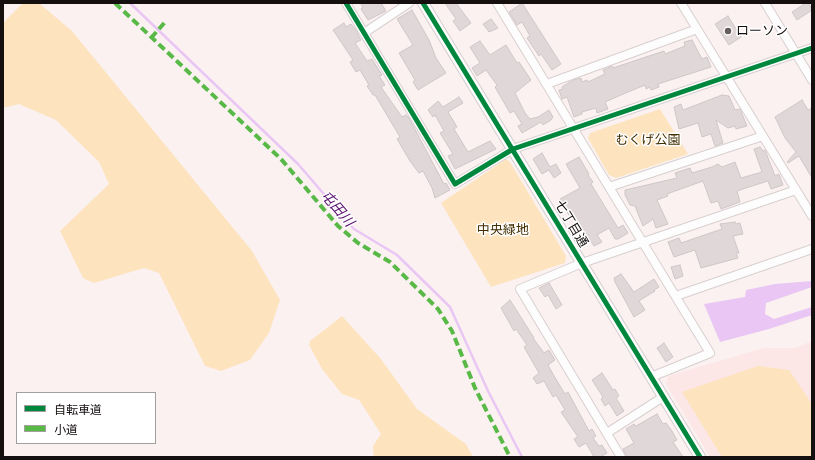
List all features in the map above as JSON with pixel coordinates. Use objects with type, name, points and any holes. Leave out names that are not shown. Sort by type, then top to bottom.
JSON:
[{"type":"street","points":[[346,3],[455,184],[512,149],[812,48]]},
{"type":"street","points":[[364,33],[409,3]]},
{"type":"street","name":"七丁目通","points":[[423,3],[700,457]]},
{"type":"street","points":[[497,3],[710,353],[651,377]]},
{"type":"street","points":[[681,3],[812,216]]},
{"type":"street","points":[[765,3],[812,80]]},
{"type":"street","points":[[546,84],[697,29]]},
{"type":"street","points":[[609,187],[763,136]]},
{"type":"street","points":[[621,457],[520,289],[582,263],[796,190]]},
{"type":"street","points":[[676,296],[812,249]]},
{"type":"street","points":[[607,433],[663,397]]},
{"type":"shaded area","points":[[812,281],[812,287],[766,303],[765,314],[774,319],[812,307],[812,315],[769,329],[720,342],[704,304],[745,297],[746,290],[775,284]]},
{"type":"shaded area","points":[[812,341],[812,457],[710,457],[666,384],[668,376],[764,348],[795,348]]},
{"type":"green space","points":[[23,3],[39,3],[72,31],[252,251],[280,300],[269,333],[250,360],[221,371],[205,366],[159,273],[144,268],[94,283],[83,278],[60,231],[109,184],[99,162],[56,120],[19,104],[3,108],[3,23]]},
{"type":"green space","name":"むくげ公園","points":[[660,109],[688,154],[616,178],[609,175],[588,138],[590,133]]},
{"type":"green space","name":"中央緑地","points":[[506,159],[510,162],[566,256],[565,263],[491,287],[441,203]]},
{"type":"green space","points":[[342,316],[381,359],[417,409],[466,444],[473,457],[374,457],[373,446],[381,434],[359,400],[342,394],[322,369],[309,345],[310,341]]},
{"type":"green space","points":[[758,366],[789,370],[812,404],[812,457],[722,457],[682,392]]},
{"type":"building","points":[[360,3],[381,3],[386,11],[368,20],[361,9],[363,7]]},
{"type":"building","points":[[445,3],[456,3],[471,23],[460,31],[453,21],[456,19]]},
{"type":"building","points":[[522,3],[561,64],[552,70],[541,54],[539,56],[527,38],[530,36],[522,22],[517,25],[509,12]]},
{"type":"building","points":[[806,3],[809,3],[812,10],[797,20],[792,12]]},
{"type":"building","points":[[412,10],[429,40],[436,58],[446,73],[418,90],[413,82],[415,80],[399,53],[413,45],[397,19]]},
{"type":"building","name":"ローソン","points":[[728,16],[741,37],[729,45],[715,24]]},
{"type":"building","points":[[491,19],[498,28],[489,32],[483,24]]},
{"type":"building","points":[[344,23],[346,27],[351,24],[355,29],[361,40],[355,43],[367,61],[372,59],[382,75],[379,76],[385,85],[381,87],[402,117],[406,115],[409,118],[444,184],[446,183],[450,190],[435,198],[432,188],[423,171],[419,173],[410,161],[397,139],[400,137],[375,95],[373,95],[367,86],[369,85],[360,70],[356,72],[350,62],[353,60],[333,30]]},
{"type":"building","points":[[692,40],[702,59],[707,57],[711,67],[658,84],[659,87],[651,90],[650,87],[646,89],[645,85],[605,102],[608,109],[597,113],[596,108],[582,112],[582,114],[574,117],[567,97],[562,99],[559,90],[563,89],[562,87],[573,80],[581,78],[582,82],[587,80],[588,82],[605,74],[603,70],[612,66],[613,68],[664,51],[665,54],[685,46],[684,42]]},
{"type":"building","points":[[480,41],[490,55],[506,45],[517,63],[519,62],[531,80],[515,93],[525,113],[530,119],[538,117],[549,110],[553,117],[551,120],[543,125],[541,122],[522,133],[518,126],[522,124],[514,111],[510,113],[495,87],[497,85],[486,70],[477,76],[472,68],[480,63],[470,47]]},
{"type":"building","points":[[722,95],[729,96],[735,110],[740,109],[747,126],[736,129],[735,126],[728,128],[716,120],[723,143],[715,146],[711,134],[702,137],[698,123],[679,129],[674,107],[681,104],[683,110]]},
{"type":"building","points":[[459,97],[463,103],[448,112],[457,127],[454,129],[468,152],[490,141],[496,149],[455,169],[448,156],[453,154],[440,133],[444,131],[435,115],[433,117],[428,110],[438,101],[443,107]]},
{"type":"building","points":[[802,100],[808,110],[812,108],[812,178],[799,156],[788,163],[787,162],[796,152],[785,138],[775,117]]},
{"type":"building","points":[[760,147],[763,151],[765,150],[775,176],[779,174],[783,185],[771,189],[768,181],[737,191],[740,202],[721,209],[718,201],[711,203],[703,181],[667,194],[668,196],[657,200],[668,224],[656,228],[653,219],[643,226],[635,206],[630,205],[625,195],[625,190],[677,178],[675,173],[690,168],[692,173],[718,164],[722,167],[735,162],[741,178],[762,172],[754,149]]},
{"type":"building","points":[[542,153],[550,167],[556,164],[561,173],[554,178],[549,170],[542,174],[533,159]]},
{"type":"building","points":[[579,157],[593,182],[591,184],[618,228],[623,225],[628,233],[618,239],[615,239],[609,228],[597,235],[602,242],[594,246],[578,222],[577,223],[573,216],[570,217],[560,199],[580,188],[566,164]]},
{"type":"building","points":[[735,222],[736,224],[740,223],[743,234],[733,236],[739,253],[736,253],[738,258],[701,268],[695,250],[674,257],[668,242],[679,238],[681,243],[722,229],[720,224]]},
{"type":"building","points":[[680,265],[683,276],[675,279],[671,267]]},
{"type":"building","points":[[621,274],[634,292],[654,279],[659,287],[639,301],[645,310],[634,317],[615,282],[614,278]]},
{"type":"building","points":[[549,283],[562,305],[556,309],[548,295],[545,297],[539,288]]},
{"type":"building","points":[[510,300],[544,353],[549,350],[555,360],[548,365],[554,376],[565,394],[568,392],[589,431],[592,429],[596,436],[593,438],[599,446],[602,445],[607,453],[600,457],[594,457],[586,443],[579,447],[574,439],[578,437],[561,412],[565,410],[556,395],[553,397],[544,381],[537,384],[533,378],[539,373],[524,347],[527,345],[516,329],[514,331],[501,308]]},
{"type":"building","points":[[664,343],[673,357],[666,362],[657,348]]},
{"type":"building","points":[[602,373],[613,390],[615,389],[619,396],[616,398],[624,411],[617,416],[609,403],[605,406],[601,399],[603,397],[592,380]]},
{"type":"building","points":[[657,414],[663,424],[666,423],[672,431],[677,440],[673,442],[683,457],[627,457],[623,449],[634,443],[626,429],[634,424],[636,426]]},
{"type":"waterway","name":"屯田川","points":[[130,3],[298,164],[354,229],[397,255],[450,307],[488,391],[522,457]]},
{"type":"marked path","points":[[115,3],[281,159],[338,226],[358,243],[390,262],[438,309],[452,331],[475,388],[510,457]]},
{"type":"marked path","points":[[151,38],[166,21]]},
{"type":"cycle path","points":[[346,3],[455,184],[513,149],[812,48]]},
{"type":"cycle path","points":[[423,3],[700,457]]},
{"type":"place","name":"ローソン","points":[[728,31]]}]
